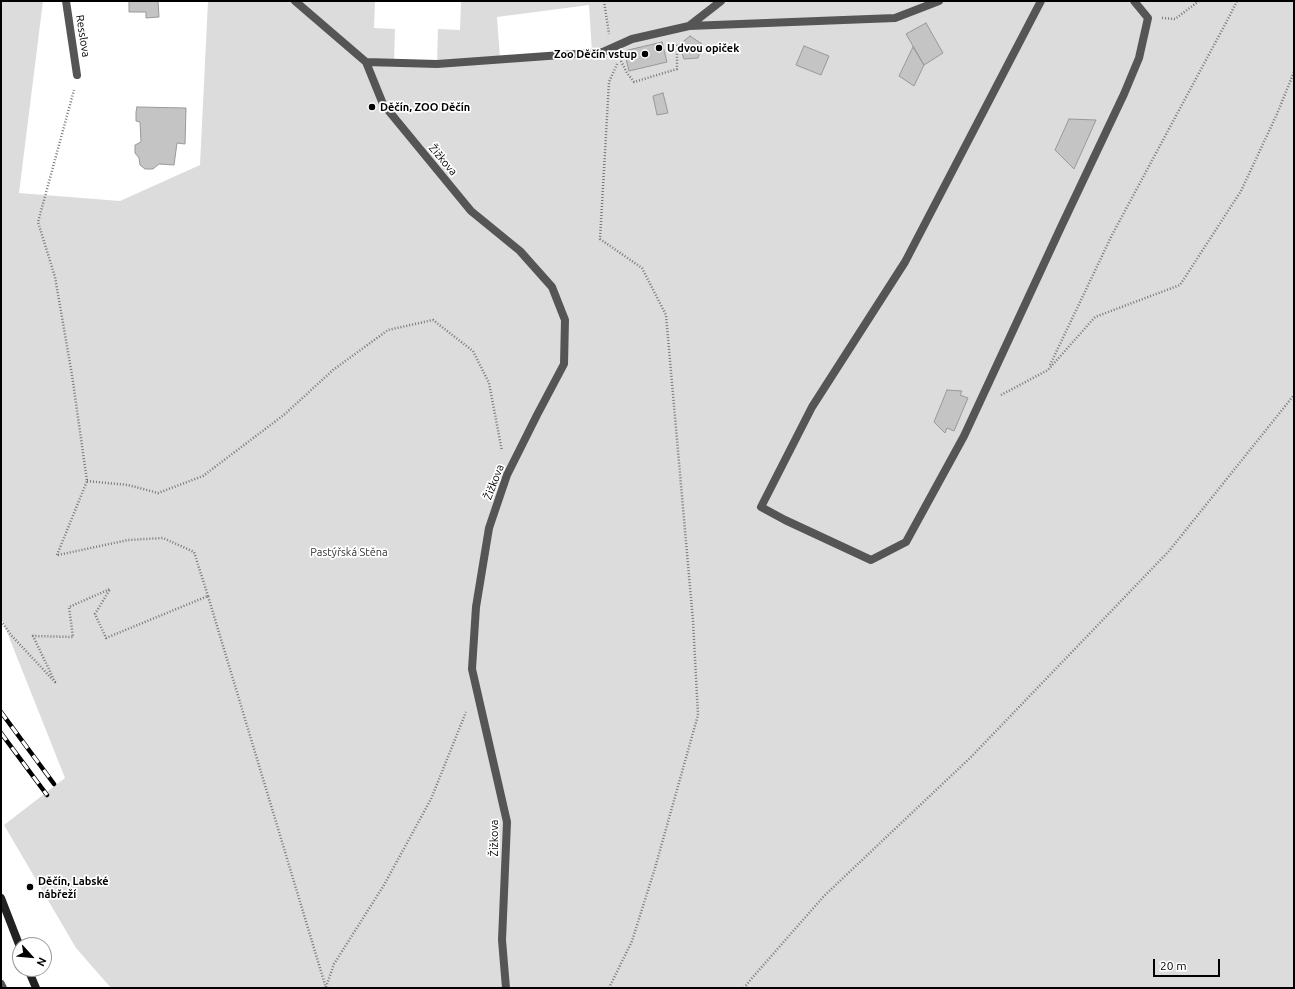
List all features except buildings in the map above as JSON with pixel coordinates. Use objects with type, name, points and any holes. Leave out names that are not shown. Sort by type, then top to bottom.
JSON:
[{"type":"street","points":[[1,899],[16,937]]},
{"type":"street","points":[[31,977],[36,988]]},
{"type":"lane","name":"Resslova","points":[[66,1],[78,75]]},
{"type":"lane","name":"Žižkova","points":[[295,1],[366,62],[383,104],[471,211],[520,251],[552,287],[565,320],[564,364],[507,476],[489,528],[476,606],[472,669],[507,822],[502,940],[506,988]]},
{"type":"lane","points":[[689,26],[721,1]]},
{"type":"lane","points":[[366,62],[437,64],[603,52],[632,39],[689,26],[895,18],[940,1]]},
{"type":"lane","points":[[1041,1],[904,262],[812,407],[760,507],[871,560],[906,542],[964,436],[1124,94],[1139,58],[1148,18],[1134,1]]},
{"type":"lane","points":[[1,984],[3,988]]},
{"type":"path","points":[[604,1],[611,48]]},
{"type":"path","points":[[1148,18],[1175,18],[1199,1]]},
{"type":"path","points":[[1048,370],[1112,235],[1237,1]]},
{"type":"path","points":[[609,988],[634,934],[655,868],[698,715],[693,621],[666,314],[642,268],[600,239],[609,82],[620,59],[626,73],[634,82],[677,69],[676,45],[689,26]]},
{"type":"path","points":[[976,408],[1048,370],[1095,317],[1180,285],[1241,191],[1277,114],[1294,72]]},
{"type":"path","points":[[78,75],[38,222],[55,276],[72,375],[87,481],[57,555],[128,540],[163,538],[194,552],[326,988]]},
{"type":"path","points":[[87,481],[128,485],[158,493],[203,476],[285,414],[332,370],[388,330],[433,320],[473,351],[489,383],[507,476]]},
{"type":"path","points":[[744,988],[824,896],[971,757],[1169,551],[1294,395]]},
{"type":"path","points":[[1,621],[10,635],[55,682],[33,636],[73,637],[69,607],[110,589],[95,614],[106,638],[208,596]]},
{"type":"path","points":[[326,988],[334,964],[384,886],[431,799],[476,686]]},
{"type":"green space","name":"Pastýřská Stěna","points":[[1,1],[43,1],[19,193],[120,201],[200,165],[208,1],[375,1],[374,28],[395,29],[394,62],[437,63],[438,29],[460,30],[461,1],[1294,1],[1294,988],[111,988],[76,948],[4,825],[65,778],[1,617]],"holes":[[[589,5],[592,52],[500,59],[497,17]]]},
{"type":"railway","points":[[1,712],[54,784]]},
{"type":"railway","points":[[1,733],[47,795]]},
{"type":"place","name":"U dvou opiček","points":[[659,48]]},
{"type":"place","name":"Zoo Děčín vstup","points":[[645,54]]},
{"type":"place","name":"Děčín, ZOO Děčín","points":[[372,107]]},
{"type":"place","name":"Děčín, Labské nábřeží","points":[[30,887]]}]
